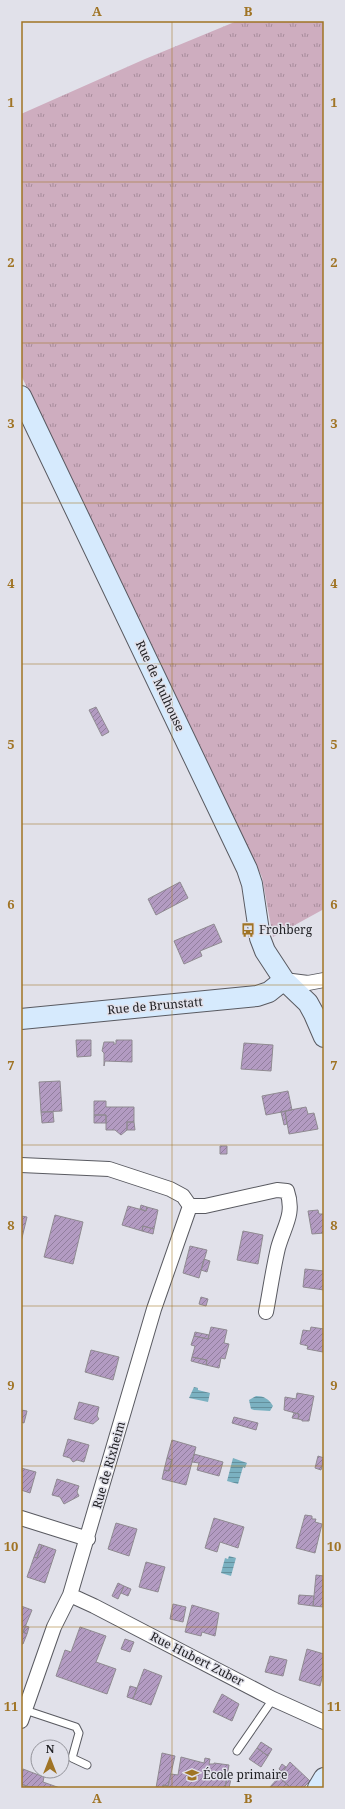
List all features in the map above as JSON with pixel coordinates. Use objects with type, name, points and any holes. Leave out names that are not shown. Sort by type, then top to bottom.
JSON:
[{"type":"main road","name":"Rue de Mulhouse","points":[[21,396],[247,869],[252,884],[260,938],[268,956],[284,980],[308,1003],[324,1037]]},
{"type":"main road","name":"Rue de Brunstatt","points":[[21,1019],[257,996],[269,992],[284,980]]},
{"type":"main road","points":[[318,1788],[324,1778]]},
{"type":"street","points":[[284,980],[308,983],[324,980]]},
{"type":"street","points":[[21,1165],[110,1169],[170,1189],[183,1196],[190,1206],[205,1206],[277,1190],[287,1191],[290,1199],[290,1214],[278,1247],[266,1312]]},
{"type":"street","name":"Rue de Rixheim","points":[[23,1715],[54,1628],[70,1595],[88,1539],[154,1309],[190,1206]]},
{"type":"street","points":[[21,1518],[88,1539]]},
{"type":"street","name":"Rue Hubert Zuber","points":[[70,1595],[274,1699],[324,1722]]},
{"type":"lane","points":[[237,1751],[274,1699]]},
{"type":"lane","points":[[23,1715],[76,1727],[79,1733],[72,1758],[87,1765]]},
{"type":"green space","points":[[237,21],[324,21],[324,909],[273,937],[262,877],[21,375],[21,114],[145,59]]},
{"type":"water","points":[[194,1387],[198,1388],[198,1390],[210,1393],[208,1402],[189,1398]]},
{"type":"water","points":[[256,1396],[264,1397],[270,1401],[273,1406],[270,1411],[251,1409],[249,1400]]},
{"type":"water","points":[[233,1458],[247,1463],[245,1468],[243,1467],[238,1484],[227,1481]]},
{"type":"water","points":[[229,1556],[236,1558],[231,1576],[221,1573],[225,1558],[228,1559]]},
{"type":"building","points":[[96,707],[109,732],[102,736],[89,710]]},
{"type":"building","points":[[180,882],[188,898],[156,915],[148,899]]},
{"type":"building","points":[[214,924],[222,942],[200,951],[202,956],[184,964],[174,941]]},
{"type":"building","points":[[76,1040],[91,1040],[91,1056],[77,1057]]},
{"type":"building","points":[[116,1040],[132,1040],[132,1062],[105,1061],[104,1066],[104,1053],[102,1051],[104,1042],[114,1042],[114,1044],[116,1044]]},
{"type":"building","points":[[244,1043],[273,1045],[271,1071],[241,1069]]},
{"type":"building","points":[[60,1081],[62,1111],[41,1112],[39,1082]]},
{"type":"building","points":[[288,1091],[292,1110],[266,1115],[262,1096]]},
{"type":"building","points":[[94,1101],[106,1101],[106,1107],[134,1107],[134,1122],[127,1122],[127,1130],[121,1135],[115,1130],[106,1130],[106,1115],[94,1115]]},
{"type":"building","points":[[306,1107],[308,1114],[314,1113],[318,1129],[289,1134],[285,1111]]},
{"type":"building","points":[[285,1111],[287,1124],[284,1125],[281,1112]]},
{"type":"building","points":[[41,1112],[53,1112],[54,1122],[42,1123]]},
{"type":"building","points":[[94,1115],[106,1115],[106,1123],[94,1123]]},
{"type":"building","points":[[127,1122],[134,1122],[135,1130],[127,1130]]},
{"type":"building","points":[[220,1146],[227,1146],[227,1154],[220,1154]]},
{"type":"building","points":[[141,1205],[147,1207],[146,1211],[140,1209]]},
{"type":"building","points":[[128,1206],[146,1211],[147,1207],[158,1210],[154,1229],[143,1226],[142,1231],[122,1225]]},
{"type":"building","points":[[318,1210],[319,1214],[324,1214],[324,1233],[312,1234],[308,1211]]},
{"type":"building","points":[[55,1215],[83,1222],[73,1264],[44,1257]]},
{"type":"building","points":[[21,1216],[27,1217],[21,1242]]},
{"type":"building","points":[[143,1226],[154,1229],[153,1234],[142,1231]]},
{"type":"building","points":[[243,1231],[263,1235],[258,1264],[237,1260]]},
{"type":"building","points":[[190,1246],[207,1250],[199,1278],[183,1273]]},
{"type":"building","points":[[204,1259],[210,1261],[207,1272],[201,1270]]},
{"type":"building","points":[[305,1269],[324,1271],[324,1290],[303,1287]]},
{"type":"building","points":[[201,1297],[208,1299],[206,1306],[199,1304]]},
{"type":"building","points":[[211,1327],[227,1330],[224,1343],[229,1344],[225,1359],[221,1358],[219,1368],[206,1365],[207,1360],[192,1357],[195,1346],[191,1345],[194,1336],[208,1339]]},
{"type":"building","points":[[311,1327],[324,1329],[323,1352],[307,1349],[308,1346],[300,1344],[303,1330],[310,1331]]},
{"type":"building","points":[[195,1332],[209,1335],[208,1339],[194,1336]]},
{"type":"building","points":[[91,1350],[119,1357],[113,1380],[85,1372]]},
{"type":"building","points":[[192,1357],[207,1360],[206,1365],[191,1361]]},
{"type":"building","points":[[297,1393],[314,1396],[309,1421],[302,1421],[298,1419],[299,1414],[284,1410],[285,1397],[296,1399]]},
{"type":"building","points":[[79,1402],[99,1407],[97,1416],[99,1419],[93,1424],[74,1419]]},
{"type":"building","points":[[21,1410],[27,1411],[24,1423],[21,1422]]},
{"type":"building","points":[[294,1413],[299,1414],[298,1419],[292,1418]]},
{"type":"building","points":[[234,1417],[258,1423],[256,1430],[232,1423]]},
{"type":"building","points":[[68,1439],[89,1445],[84,1462],[77,1460],[73,1462],[70,1458],[63,1456]]},
{"type":"building","points":[[172,1440],[196,1447],[186,1485],[162,1479],[164,1470],[169,1471],[172,1460],[167,1458]]},
{"type":"building","points":[[194,1454],[223,1462],[219,1476],[197,1470],[199,1463],[192,1462]]},
{"type":"building","points":[[318,1456],[324,1458],[321,1470],[315,1468]]},
{"type":"building","points":[[167,1458],[172,1460],[169,1471],[164,1470]]},
{"type":"building","points":[[21,1468],[36,1472],[30,1493],[21,1490]]},
{"type":"building","points":[[57,1479],[79,1486],[77,1492],[79,1496],[64,1504],[60,1497],[52,1495]]},
{"type":"building","points":[[305,1515],[312,1516],[312,1519],[316,1519],[315,1522],[322,1524],[315,1553],[296,1548]]},
{"type":"building","points":[[214,1518],[244,1527],[238,1548],[220,1542],[217,1552],[205,1548]]},
{"type":"building","points":[[116,1523],[137,1529],[129,1556],[108,1549]]},
{"type":"building","points":[[39,1544],[42,1545],[37,1558],[34,1557]]},
{"type":"building","points":[[42,1545],[56,1550],[45,1583],[27,1577],[34,1557],[37,1558]]},
{"type":"building","points":[[146,1562],[165,1567],[158,1592],[139,1587]]},
{"type":"building","points":[[316,1575],[324,1576],[324,1607],[313,1606]]},
{"type":"building","points":[[118,1583],[124,1586],[118,1599],[112,1596]]},
{"type":"building","points":[[124,1586],[131,1589],[128,1596],[121,1593]]},
{"type":"building","points":[[299,1595],[314,1596],[313,1606],[298,1604]]},
{"type":"building","points":[[173,1604],[186,1607],[183,1622],[170,1619]]},
{"type":"building","points":[[192,1605],[219,1613],[215,1636],[202,1632],[201,1636],[185,1632]]},
{"type":"building","points":[[21,1606],[32,1610],[23,1632],[27,1634],[23,1644],[21,1644]]},
{"type":"building","points":[[26,1626],[29,1627],[27,1634],[23,1632]]},
{"type":"building","points":[[80,1627],[106,1636],[96,1662],[116,1669],[107,1694],[56,1676],[65,1650],[71,1652]]},
{"type":"building","points":[[125,1639],[134,1642],[130,1652],[121,1649]]},
{"type":"building","points":[[307,1649],[324,1654],[324,1670],[320,1686],[299,1680]]},
{"type":"building","points":[[270,1656],[287,1660],[283,1676],[265,1672]]},
{"type":"building","points":[[144,1669],[162,1676],[151,1705],[133,1699]]},
{"type":"building","points":[[130,1686],[137,1688],[133,1699],[127,1697]]},
{"type":"building","points":[[222,1694],[239,1704],[232,1721],[213,1712]]},
{"type":"building","points":[[261,1742],[272,1749],[268,1756],[257,1748]]},
{"type":"building","points":[[257,1748],[268,1756],[261,1767],[249,1759]]},
{"type":"building","points":[[162,1753],[175,1756],[168,1786],[163,1785],[162,1788],[156,1788]]},
{"type":"building","points":[[181,1757],[204,1763],[205,1758],[210,1759],[209,1764],[214,1763],[229,1765],[225,1788],[162,1788],[163,1785],[168,1786],[171,1774],[178,1775]]},
{"type":"building","points":[[290,1762],[310,1781],[303,1788],[291,1788],[279,1777]]},
{"type":"building","points":[[282,1764],[286,1767],[282,1772],[279,1769]]},
{"type":"building","points":[[23,1769],[30,1772],[30,1779],[44,1779],[43,1782],[60,1788],[33,1788],[21,1784]]},
{"type":"building","points":[[228,1773],[232,1774],[229,1788],[225,1788]]},
{"type":"building","points":[[279,1777],[291,1788],[269,1788]]},
{"type":"building","points":[[21,1784],[33,1788],[21,1788]]},
{"type":"place","name":"Frohberg","points":[[248,930]]},
{"type":"place","name":"École primaire","points":[[192,1775]]}]
